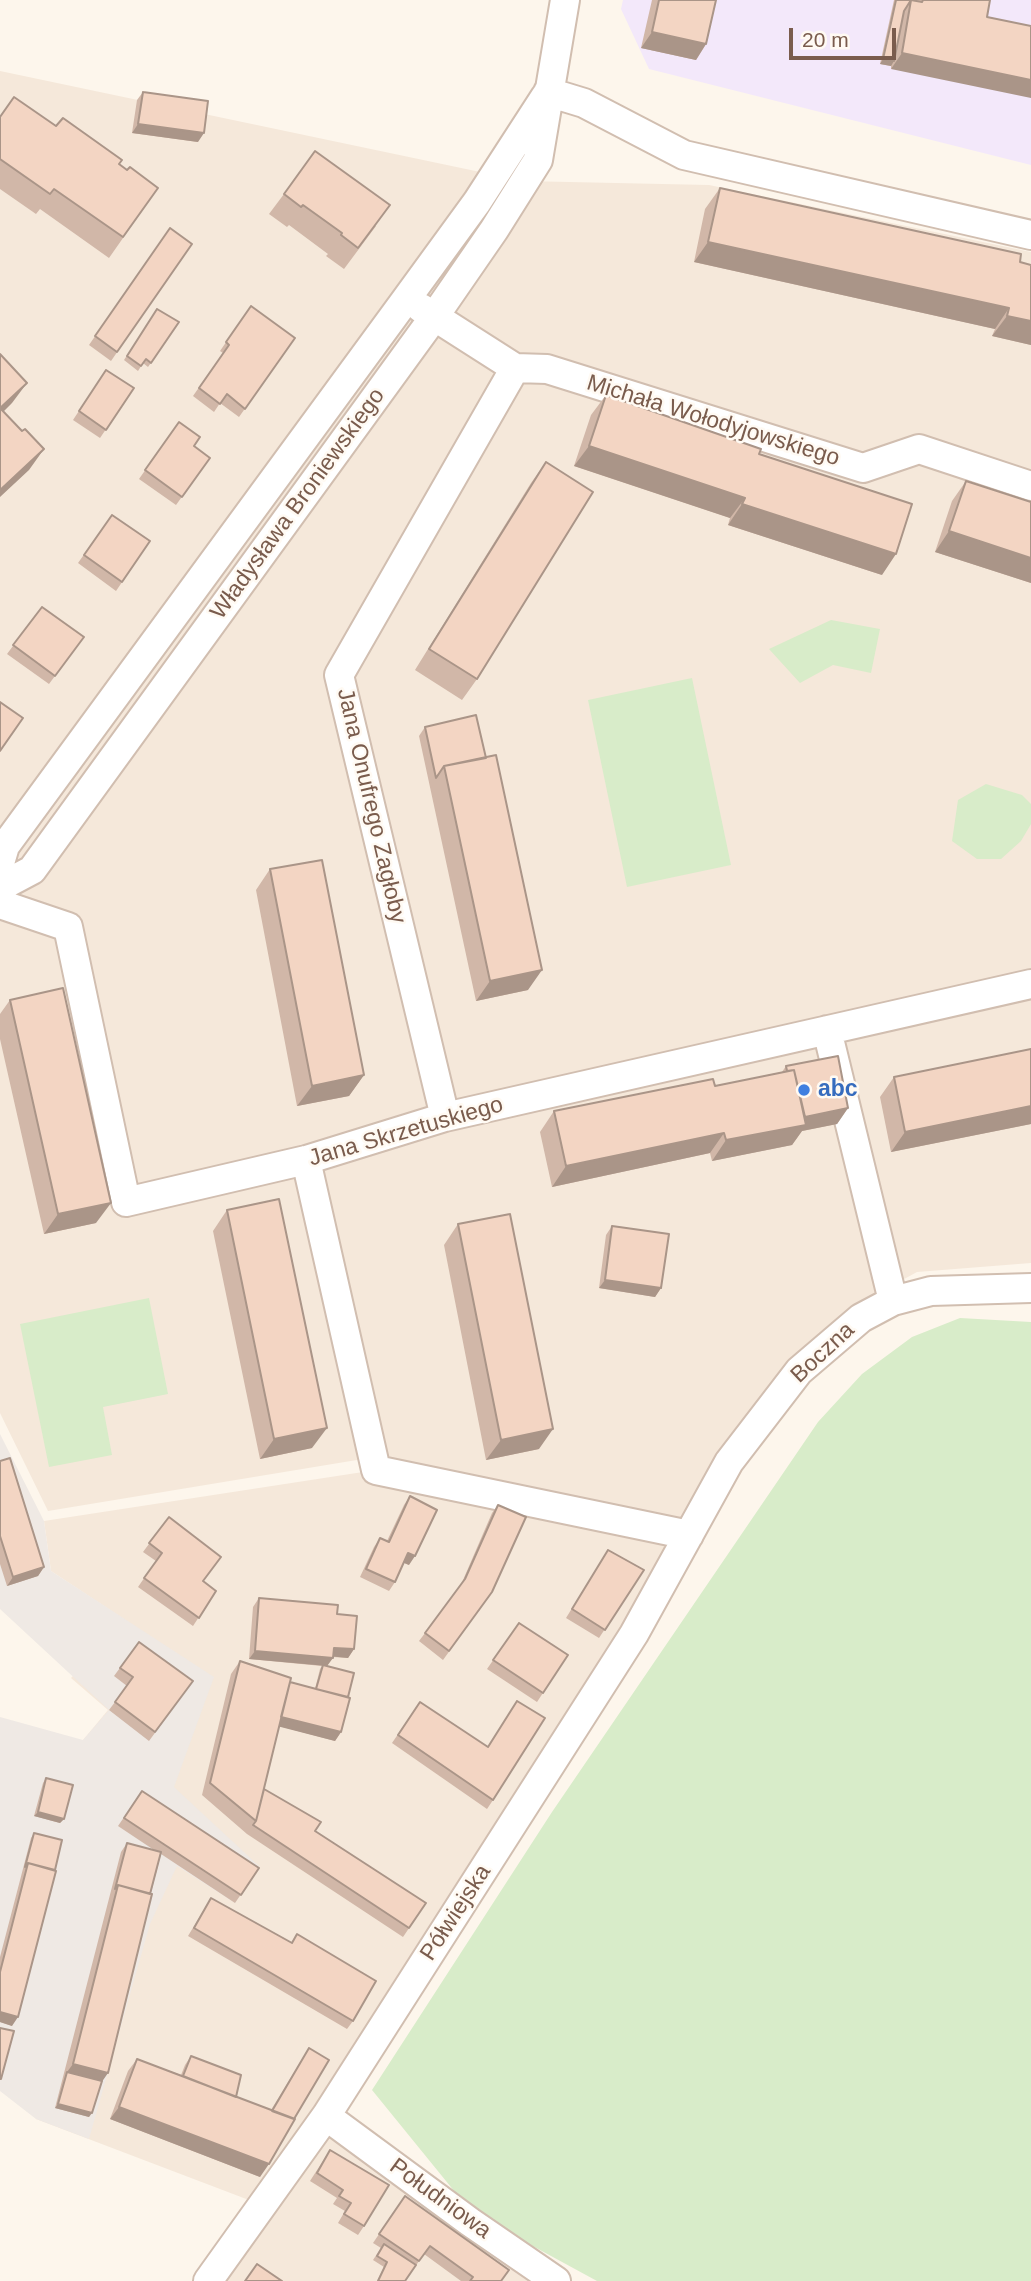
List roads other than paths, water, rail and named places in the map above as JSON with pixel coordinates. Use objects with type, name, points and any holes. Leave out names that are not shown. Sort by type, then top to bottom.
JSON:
[{"type":"street","name":"Władysława Broniewskiego","points":[[0,887],[32,870],[434,317],[538,160],[565,0]]},
{"type":"street","name":"Władysława Broniewskiego","points":[[0,863],[5,846],[407,298],[492,179],[548,92]]},
{"type":"street","points":[[548,92],[584,103],[684,155],[1031,235]]},
{"type":"street","name":"Michała Wołodyjowskiego","points":[[407,298],[515,368],[547,369],[863,468],[919,449],[1031,485]]},
{"type":"street","name":"Jana Onufrego Zagłoby","points":[[445,1117],[339,675],[515,368]]},
{"type":"street","name":"Jana Skrzetuskiego","points":[[0,904],[68,927],[126,1202],[306,1160],[445,1117],[1031,984]]},
{"type":"street","points":[[827,1030],[893,1301]]},
{"type":"street","points":[[306,1160],[376,1470],[689,1535]]},
{"type":"street","name":"Boczna","points":[[689,1535],[729,1462],[799,1371],[861,1318],[893,1301],[931,1291],[1031,1288]]},
{"type":"street","name":"Półwiejska","points":[[208,2281],[326,2116],[634,1634],[689,1535]]},
{"type":"street","name":"Południowa","points":[[326,2116],[555,2281]]},
{"type":"place","name":"abc","points":[[804,1090]]}]
